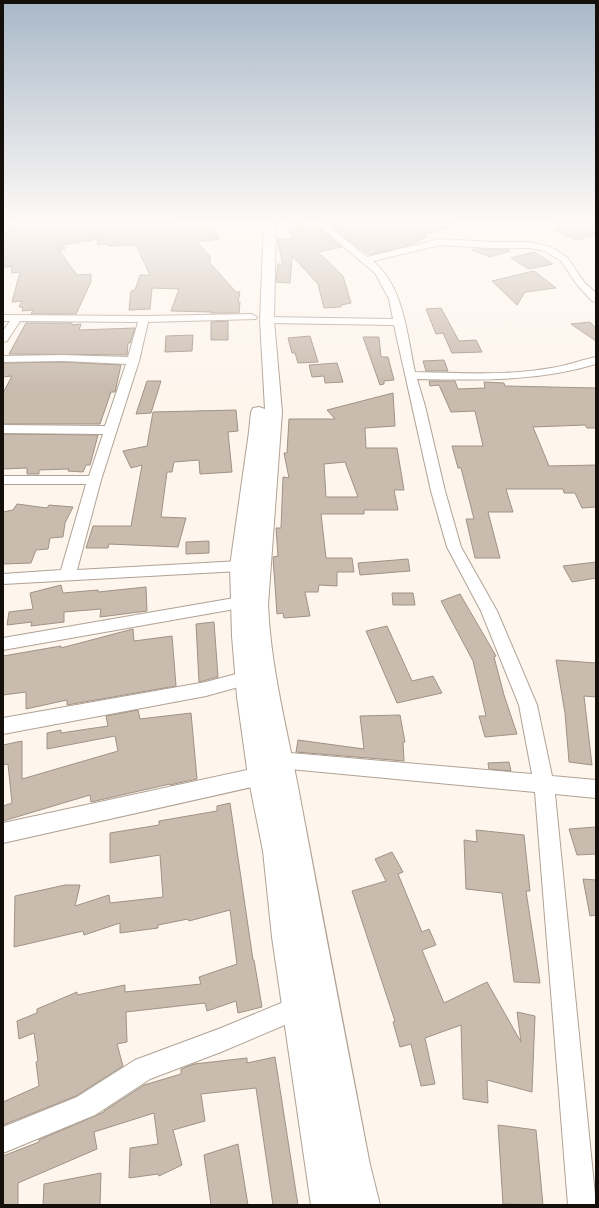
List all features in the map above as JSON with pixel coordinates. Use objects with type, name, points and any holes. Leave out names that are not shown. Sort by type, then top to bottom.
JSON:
[{"type":"main road","points":[[259,277],[260,318],[274,412],[240,566],[240,603],[247,678],[270,768],[351,1165],[361,1205]]},
{"type":"main road","points":[[260,318],[264,277]]},
{"type":"main road","points":[[261,469],[262,534],[257,605],[258,633],[268,700],[270,768],[277,850],[287,937],[330,1205]]},
{"type":"street","points":[[382,277],[394,299],[410,375],[438,491],[454,547],[488,611],[528,705],[544,785],[582,1205]]},
{"type":"street","points":[[576,277],[596,299]]},
{"type":"street","points":[[3,339],[8,316],[144,319],[260,318],[398,322]]},
{"type":"street","points":[[68,574],[94,480],[133,361],[144,319]]},
{"type":"street","points":[[3,359],[63,358],[133,361]]},
{"type":"street","points":[[410,375],[501,376],[539,374],[581,366],[596,360]]},
{"type":"street","points":[[3,429],[111,430]]},
{"type":"street","points":[[3,480],[94,480]]},
{"type":"street","points":[[3,579],[68,574],[240,566]]},
{"type":"street","points":[[3,644],[240,603]]},
{"type":"street","points":[[3,726],[206,689],[247,678]]},
{"type":"street","points":[[3,833],[270,768],[596,789]]},
{"type":"street","points":[[3,1140],[86,1106],[144,1069],[221,1040],[298,1008]]},
{"type":"building","points":[[19,277],[91,277],[91,282],[76,314],[31,314],[33,310],[22,311],[23,307],[19,307],[22,301],[12,302]]},
{"type":"building","points":[[139,277],[223,277],[236,292],[240,292],[238,302],[240,302],[239,313],[171,311],[179,289],[152,288],[150,309],[129,310],[131,291],[135,290]]},
{"type":"building","points":[[277,277],[290,277],[290,283],[276,282]]},
{"type":"building","points":[[312,277],[343,277],[351,303],[341,305],[341,307],[324,308],[318,284]]},
{"type":"building","points":[[507,277],[542,277],[556,288],[525,292],[517,305],[492,281]]},
{"type":"building","points":[[441,308],[459,341],[476,340],[482,352],[452,353],[443,333],[436,334],[426,309]]},
{"type":"building","points":[[228,321],[228,340],[211,340],[211,322]]},
{"type":"building","points":[[590,322],[596,328],[596,341],[571,324]]},
{"type":"building","points":[[26,323],[81,324],[79,330],[135,328],[130,343],[128,343],[127,355],[9,354]]},
{"type":"building","points":[[193,335],[192,351],[165,352],[166,336]]},
{"type":"building","points":[[310,336],[318,362],[298,363],[295,353],[292,353],[288,338]]},
{"type":"building","points":[[363,337],[379,337],[381,357],[388,357],[394,380],[384,381],[384,384],[380,385]]},
{"type":"building","points":[[444,360],[448,371],[426,371],[423,361]]},
{"type":"building","points":[[63,362],[121,365],[115,392],[111,392],[100,424],[3,424],[3,393],[12,376],[3,377],[3,363]]},
{"type":"building","points":[[337,363],[343,382],[325,383],[324,376],[312,377],[309,365]]},
{"type":"building","points":[[147,381],[161,381],[151,413],[136,414]]},
{"type":"building","points":[[429,381],[455,381],[458,389],[485,388],[484,382],[504,383],[505,386],[596,388],[596,428],[587,428],[585,425],[533,427],[549,466],[596,465],[596,507],[582,508],[575,493],[564,493],[563,489],[506,489],[513,512],[488,512],[500,558],[475,558],[466,519],[474,519],[461,468],[458,468],[452,446],[483,446],[475,411],[451,412],[439,385],[430,386]]},
{"type":"building","points":[[393,393],[395,426],[365,428],[366,448],[397,448],[404,490],[394,490],[398,510],[364,510],[364,514],[321,514],[326,558],[352,558],[354,572],[337,572],[337,586],[319,585],[318,592],[305,592],[310,616],[284,618],[283,613],[277,614],[273,557],[278,556],[276,528],[281,528],[283,477],[289,478],[284,453],[287,453],[289,419],[335,419],[327,410]],"holes":[[[345,462],[358,497],[326,497],[324,464]]]},
{"type":"building","points":[[236,410],[238,431],[228,432],[232,472],[200,474],[199,460],[174,462],[172,472],[167,472],[161,517],[186,518],[178,547],[109,544],[108,548],[86,548],[93,526],[131,526],[142,465],[131,468],[123,451],[147,446],[153,412]]},
{"type":"building","points":[[3,434],[98,435],[90,465],[86,465],[83,472],[68,471],[69,469],[39,470],[39,474],[27,474],[27,468],[3,469]]},
{"type":"building","points":[[17,504],[47,508],[49,505],[73,507],[65,523],[63,537],[50,538],[48,549],[36,550],[31,563],[3,564],[3,512],[13,510]]},
{"type":"building","points":[[209,541],[209,553],[186,554],[186,542]]},
{"type":"building","points":[[408,559],[410,571],[360,575],[358,563]]},
{"type":"building","points":[[596,562],[596,578],[572,582],[563,566]]},
{"type":"building","points":[[61,585],[63,593],[98,590],[98,592],[146,587],[147,611],[100,617],[101,609],[64,612],[64,622],[31,626],[32,622],[7,625],[9,612],[33,609],[30,593]]},
{"type":"building","points":[[392,593],[413,593],[415,605],[393,605]]},
{"type":"building","points":[[460,594],[496,656],[494,657],[504,695],[517,734],[485,737],[479,716],[486,716],[473,661],[441,601]]},
{"type":"building","points":[[214,622],[218,677],[199,682],[196,624]]},
{"type":"building","points":[[387,626],[412,681],[433,676],[442,693],[397,703],[366,631]]},
{"type":"building","points":[[133,629],[134,641],[172,636],[176,686],[67,705],[67,700],[26,709],[26,692],[3,695],[3,656],[61,646],[61,648]]},
{"type":"building","points":[[556,660],[596,663],[596,697],[584,696],[592,765],[569,762],[565,713]]},
{"type":"building","points":[[138,710],[140,719],[191,713],[197,779],[91,802],[90,795],[3,821],[3,806],[12,803],[8,764],[3,765],[3,745],[22,741],[22,779],[118,751],[115,736],[47,749],[47,733],[61,730],[61,733],[108,726],[106,716]]},
{"type":"building","points":[[400,715],[405,742],[403,742],[404,761],[296,752],[298,740],[364,749],[360,716]]},
{"type":"building","points":[[509,762],[511,771],[489,769],[488,763]]},
{"type":"building","points":[[230,803],[253,960],[262,1007],[238,1013],[236,1001],[207,1011],[205,1003],[126,1012],[127,1042],[117,1044],[123,1066],[76,1096],[3,1125],[3,1102],[39,1086],[36,1062],[38,1061],[34,1033],[19,1039],[17,1021],[37,1013],[37,1009],[77,992],[77,995],[125,985],[125,992],[201,984],[199,977],[237,964],[230,910],[189,921],[188,919],[158,925],[158,928],[120,933],[120,923],[84,935],[83,931],[14,947],[15,896],[65,885],[80,885],[75,906],[109,895],[110,903],[163,897],[160,855],[110,863],[110,833],[159,825],[159,821],[217,811],[217,806]]},
{"type":"building","points":[[596,827],[596,854],[577,855],[569,829]]},
{"type":"building","points":[[476,830],[524,835],[530,891],[526,891],[540,983],[514,982],[502,893],[466,889],[464,840],[477,842]]},
{"type":"building","points":[[392,852],[403,872],[398,874],[422,932],[429,929],[436,945],[422,950],[444,1003],[487,982],[521,1042],[517,1012],[535,1016],[532,1092],[487,1080],[488,1103],[463,1099],[461,1025],[425,1038],[435,1084],[421,1086],[411,1044],[400,1047],[393,1022],[395,1021],[352,891],[386,881],[375,859]]},
{"type":"building","points":[[583,879],[596,880],[596,915],[590,916]]},
{"type":"building","points":[[275,1057],[298,1205],[273,1205],[256,1088],[201,1094],[205,1121],[173,1130],[182,1165],[159,1176],[158,1174],[129,1178],[130,1148],[158,1144],[154,1113],[94,1132],[97,1149],[18,1183],[18,1205],[3,1205],[3,1156],[39,1142],[39,1140],[104,1112],[144,1085],[181,1074],[181,1069],[194,1064],[247,1058],[247,1063]]},
{"type":"building","points":[[498,1125],[536,1130],[543,1205],[503,1204]]},
{"type":"building","points":[[238,1144],[248,1205],[211,1205],[204,1155]]},
{"type":"building","points":[[101,1173],[100,1205],[43,1205],[44,1184]]}]
